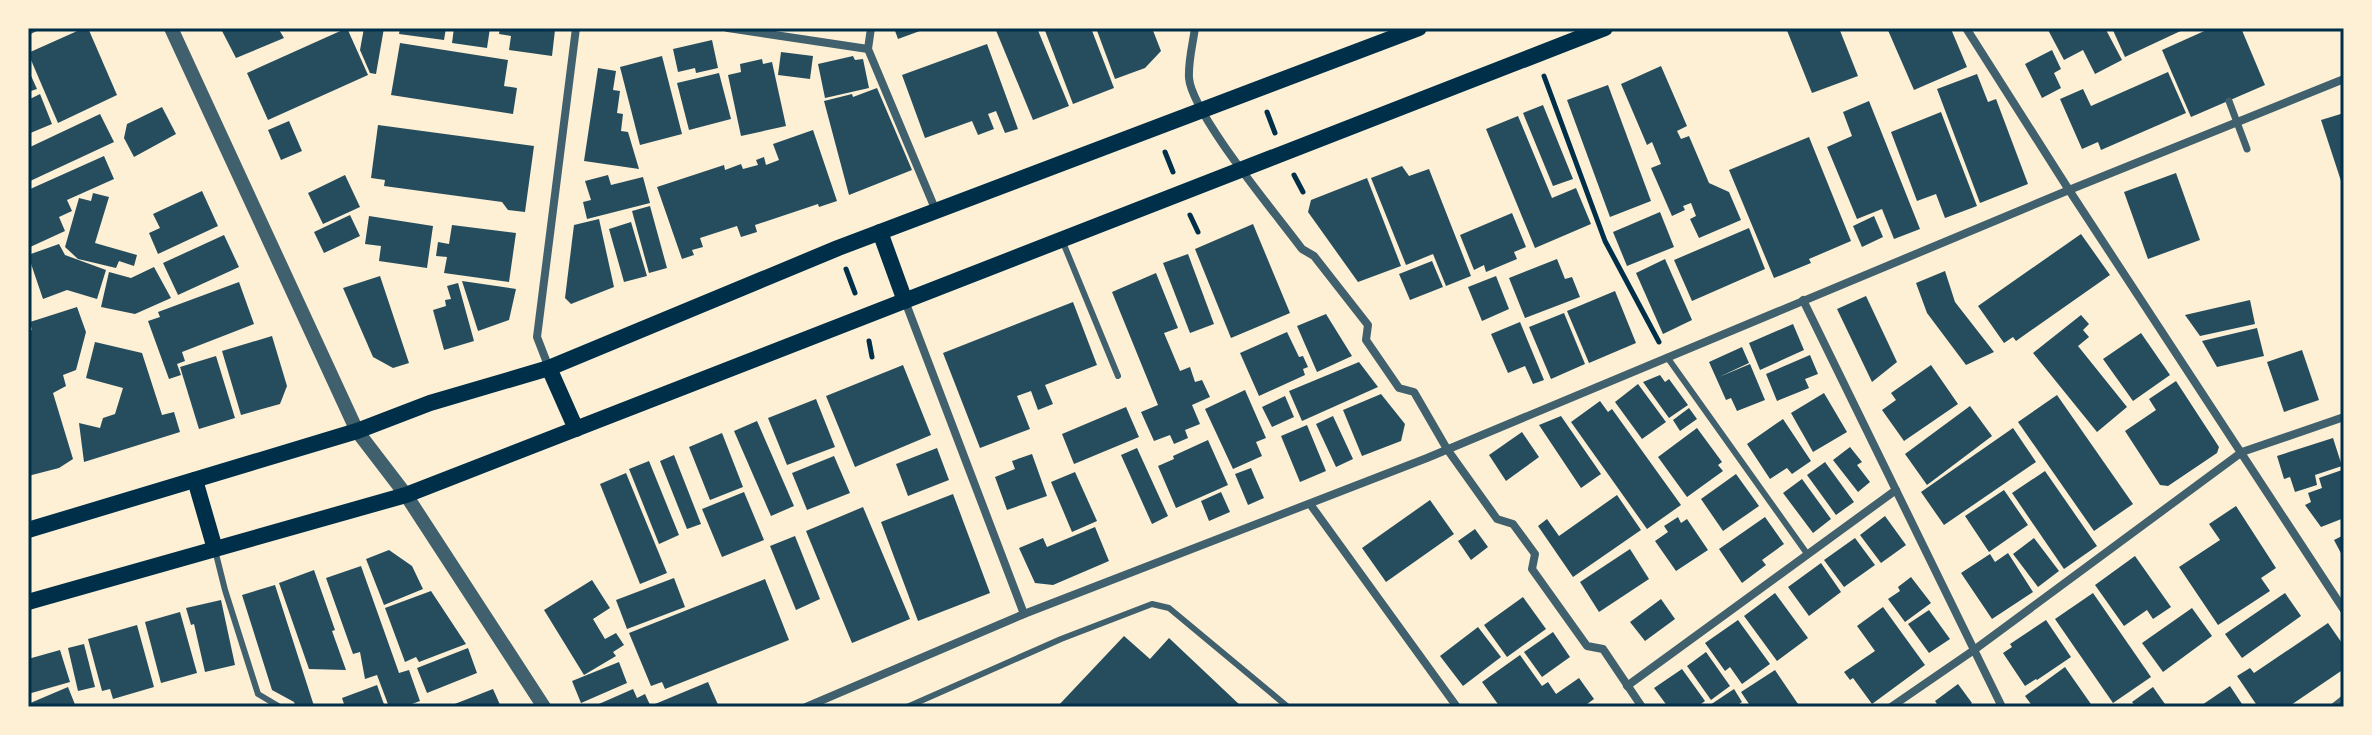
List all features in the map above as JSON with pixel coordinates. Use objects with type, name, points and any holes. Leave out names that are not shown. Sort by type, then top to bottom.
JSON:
[{"type":"main road","points":[[28,530],[357,431],[430,403],[549,368],[838,248],[1419,28]]},
{"type":"main road","points":[[28,602],[406,495],[1605,28]]},
{"type":"main road","points":[[880,232],[905,301]]},
{"type":"main road","points":[[549,368],[576,429]]},
{"type":"main road","points":[[195,480],[215,549]]},
{"type":"street","points":[[28,31],[34,28]]},
{"type":"street","points":[[171,28],[357,431],[406,495],[544,707]]},
{"type":"street","points":[[549,368],[537,337],[576,28]]},
{"type":"street","points":[[728,28],[868,49]]},
{"type":"street","points":[[871,28],[868,49],[936,211]]},
{"type":"street","points":[[1195,28],[1189,79],[1203,111],[1241,170],[1302,249],[1314,256],[1368,325],[1366,340],[1399,388],[1414,392],[1447,449],[1497,519],[1513,524],[1535,554],[1532,569],[1587,646],[1603,649],[1642,707]]},
{"type":"street","points":[[1966,28],[2344,610]]},
{"type":"street","points":[[806,707],[1024,614],[1447,449],[2344,79]]},
{"type":"street","points":[[2229,101],[2247,149]]},
{"type":"street","points":[[1803,300],[2002,707]]},
{"type":"street","points":[[905,301],[1024,614]]},
{"type":"street","points":[[1891,707],[1974,650],[2242,452],[2344,417]]},
{"type":"street","points":[[1627,686],[1896,490]]},
{"type":"street","points":[[1310,504],[1457,707]]},
{"type":"street","points":[[2334,707],[2344,699]]},
{"type":"lane","points":[[1062,240],[1118,376]]},
{"type":"lane","points":[[1667,357],[1808,555]]},
{"type":"lane","points":[[215,549],[258,694],[280,707]]},
{"type":"lane","points":[[907,707],[1061,639],[1152,604],[1169,608],[1288,707]]},
{"type":"path","points":[[1537,55],[1605,241],[1667,357]]},
{"type":"path","points":[[1259,89],[1282,153],[1303,192]]},
{"type":"path","points":[[1157,127],[1180,193],[1198,232]]},
{"type":"path","points":[[838,248],[865,317],[872,357]]},
{"type":"building","points":[[88,28],[117,95],[58,123],[28,53]]},
{"type":"building","points":[[278,28],[284,38],[236,58],[221,29]]},
{"type":"building","points":[[347,28],[368,75],[268,120],[247,73]]},
{"type":"building","points":[[364,28],[384,28],[376,74],[370,73],[360,50]]},
{"type":"building","points":[[400,28],[446,28],[444,40],[399,34]]},
{"type":"building","points":[[454,28],[490,28],[487,48],[452,43]]},
{"type":"building","points":[[500,28],[553,28],[552,56],[509,50],[511,36],[499,34]]},
{"type":"building","points":[[894,28],[928,28],[898,39]]},
{"type":"building","points":[[995,28],[1037,28],[1069,106],[1033,120]]},
{"type":"building","points":[[1044,28],[1091,28],[1114,88],[1073,104]]},
{"type":"building","points":[[1096,28],[1152,28],[1161,51],[1145,68],[1115,79]]},
{"type":"building","points":[[1786,28],[1839,28],[1858,76],[1812,93]]},
{"type":"building","points":[[1887,28],[1951,29],[1967,67],[1914,90]]},
{"type":"building","points":[[2047,28],[2105,28],[2122,60],[2095,74],[2083,50],[2064,60]]},
{"type":"building","points":[[2112,28],[2187,28],[2125,57]]},
{"type":"building","points":[[2211,28],[2241,28],[2265,85],[2191,117],[2162,50]]},
{"type":"building","points":[[712,40],[718,68],[696,73],[695,68],[678,72],[673,49]]},
{"type":"building","points":[[400,43],[508,60],[504,86],[517,88],[513,114],[391,95]]},
{"type":"building","points":[[987,44],[1018,129],[1005,133],[996,111],[988,114],[994,129],[978,135],[972,121],[925,138],[902,75]]},
{"type":"building","points":[[2052,50],[2061,69],[2054,73],[2061,88],[2042,98],[2025,64]]},
{"type":"building","points":[[781,52],[813,56],[810,79],[778,75]]},
{"type":"building","points":[[662,56],[682,134],[640,145],[620,67]]},
{"type":"building","points":[[853,56],[855,60],[863,59],[869,88],[825,98],[818,64]]},
{"type":"building","points":[[762,59],[763,64],[772,62],[786,126],[741,136],[728,75],[741,72],[740,64]]},
{"type":"building","points":[[1661,66],[1687,126],[1677,131],[1681,139],[1689,136],[1709,183],[1729,192],[1741,220],[1699,238],[1690,219],[1696,216],[1691,203],[1672,216],[1651,168],[1661,164],[1652,142],[1647,145],[1621,84]]},
{"type":"building","points":[[598,68],[616,71],[613,90],[620,91],[617,113],[623,114],[621,131],[628,132],[639,169],[584,161]]},
{"type":"building","points":[[28,69],[37,89],[28,92]]},
{"type":"building","points":[[2168,72],[2186,113],[2101,150],[2098,142],[2082,149],[2060,99],[2083,89],[2091,106]]},
{"type":"building","points":[[719,73],[731,119],[689,130],[677,83]]},
{"type":"building","points":[[1977,74],[1988,102],[1996,99],[2028,184],[1980,203],[1937,89]]},
{"type":"building","points":[[1608,85],[1651,201],[1610,217],[1567,100]]},
{"type":"building","points":[[877,88],[912,170],[849,195],[824,101],[852,94],[853,97]]},
{"type":"building","points":[[40,94],[52,124],[28,134],[28,100]]},
{"type":"building","points":[[1869,101],[1920,229],[1894,239],[1882,209],[1857,219],[1827,147],[1852,136],[1843,112]]},
{"type":"building","points":[[1543,105],[1573,179],[1553,186],[1523,113]]},
{"type":"building","points":[[162,107],[176,134],[134,157],[124,138],[127,124]]},
{"type":"building","points":[[1941,112],[1977,206],[1945,218],[1936,194],[1917,201],[1891,132]]},
{"type":"building","points":[[2344,113],[2344,187],[2343,187],[2321,120]]},
{"type":"building","points":[[100,114],[114,142],[28,182],[28,148]]},
{"type":"building","points":[[1518,116],[1552,198],[1576,188],[1591,224],[1535,248],[1486,129]]},
{"type":"building","points":[[289,121],[302,151],[281,160],[268,130]]},
{"type":"building","points":[[378,125],[534,146],[525,212],[508,210],[502,202],[384,186],[385,180],[371,178]]},
{"type":"building","points":[[813,130],[837,201],[819,207],[818,204],[755,225],[757,232],[741,237],[737,226],[700,238],[703,247],[692,250],[694,255],[682,259],[657,187],[724,165],[725,170],[741,164],[743,169],[758,165],[756,160],[764,157],[766,165],[779,160],[773,144]]},
{"type":"building","points":[[1809,137],[1851,241],[1809,259],[1811,263],[1774,278],[1729,170]]},
{"type":"building","points":[[104,156],[114,179],[67,200],[72,211],[59,217],[65,231],[28,248],[28,190]]},
{"type":"building","points":[[1402,166],[1409,176],[1429,169],[1471,276],[1446,286],[1433,254],[1406,265],[1371,178]]},
{"type":"building","points":[[2176,173],[2200,240],[2148,259],[2124,192]]},
{"type":"building","points":[[345,175],[360,207],[323,224],[308,193]]},
{"type":"building","points":[[608,175],[611,185],[643,177],[650,203],[587,219],[583,202],[591,200],[585,181]]},
{"type":"building","points":[[1367,178],[1401,266],[1358,282],[1308,212],[1311,200]]},
{"type":"building","points":[[202,191],[218,226],[158,254],[149,233],[160,228],[153,214]]},
{"type":"building","points":[[93,193],[109,197],[95,243],[137,255],[134,266],[119,261],[116,268],[78,259],[65,247],[79,198],[91,201]]},
{"type":"building","points":[[650,206],[667,268],[649,273],[632,211]]},
{"type":"building","points":[[1660,212],[1674,247],[1627,266],[1613,232]]},
{"type":"building","points":[[1512,213],[1526,247],[1514,252],[1517,259],[1486,272],[1484,265],[1474,270],[1460,235]]},
{"type":"building","points":[[350,215],[360,236],[324,253],[314,232]]},
{"type":"building","points":[[369,216],[433,226],[427,268],[379,261],[381,246],[365,244]]},
{"type":"building","points":[[1874,216],[1883,237],[1862,247],[1853,226]]},
{"type":"building","points":[[599,219],[614,287],[571,304],[565,298],[574,225]]},
{"type":"building","points":[[631,222],[647,276],[624,282],[609,229]]},
{"type":"building","points":[[1253,224],[1290,313],[1231,338],[1195,249]]},
{"type":"building","points":[[452,225],[516,233],[509,282],[444,273],[447,257],[436,256],[438,242],[449,244]]},
{"type":"building","points":[[1749,228],[1765,269],[1692,301],[1674,260]]},
{"type":"building","points":[[2081,234],[2110,275],[2016,341],[2013,337],[2004,343],[1978,306]]},
{"type":"building","points":[[224,235],[239,267],[178,295],[163,263]]},
{"type":"building","points":[[59,244],[65,255],[106,270],[97,299],[67,290],[43,299],[28,255]]},
{"type":"building","points":[[1188,254],[1214,324],[1190,333],[1163,263]]},
{"type":"building","points":[[1557,259],[1565,279],[1572,277],[1580,297],[1525,318],[1509,278]]},
{"type":"building","points":[[1665,259],[1692,320],[1663,334],[1636,273]]},
{"type":"building","points":[[1432,261],[1443,287],[1410,300],[1399,274]]},
{"type":"building","points":[[154,267],[171,298],[135,314],[101,307],[109,272],[131,278]]},
{"type":"building","points":[[1945,271],[1955,302],[1994,352],[1966,365],[1927,313],[1916,283]]},
{"type":"building","points":[[1156,273],[1178,328],[1164,333],[1180,371],[1190,367],[1195,382],[1202,380],[1210,397],[1192,405],[1200,424],[1185,430],[1188,438],[1174,444],[1170,435],[1154,441],[1141,412],[1158,405],[1112,292]]},
{"type":"building","points":[[380,276],[409,363],[393,368],[373,357],[343,288]]},
{"type":"building","points":[[1496,276],[1509,309],[1482,321],[1468,287]]},
{"type":"building","points":[[462,281],[516,289],[509,320],[478,331]]},
{"type":"building","points":[[239,282],[254,324],[182,352],[185,361],[177,364],[181,375],[169,379],[148,321],[160,317],[158,312]]},
{"type":"building","points":[[458,283],[474,341],[444,350],[433,310],[446,306],[445,300],[451,299],[447,286]]},
{"type":"building","points":[[1615,291],[1636,343],[1589,363],[1567,311]]},
{"type":"building","points":[[1866,296],[1897,362],[1872,382],[1837,309]]},
{"type":"building","points":[[2250,300],[2255,324],[2200,336],[2185,315]]},
{"type":"building","points":[[1073,302],[1097,365],[1045,385],[1053,404],[1038,410],[1031,391],[1017,396],[1030,429],[980,448],[943,353]]},
{"type":"building","points":[[77,307],[86,332],[76,370],[63,375],[66,386],[53,393],[73,459],[59,468],[28,476],[30,322]]},
{"type":"building","points":[[1564,313],[1585,364],[1551,379],[1529,327]]},
{"type":"building","points":[[1326,314],[1352,356],[1317,372],[1297,326]]},
{"type":"building","points":[[2081,315],[2089,324],[2083,330],[2089,337],[2078,346],[2127,407],[2097,432],[2033,353]]},
{"type":"building","points":[[1520,322],[1544,380],[1533,384],[1525,366],[1508,373],[1491,334]]},
{"type":"building","points":[[1793,324],[1804,350],[1760,370],[1749,343]]},
{"type":"building","points":[[2257,328],[2264,356],[2217,367],[2202,341]]},
{"type":"building","points":[[1287,332],[1299,357],[1303,356],[1308,367],[1303,369],[1305,375],[1259,396],[1240,353]]},
{"type":"building","points":[[2141,333],[2170,375],[2133,401],[2103,359]]},
{"type":"building","points":[[272,336],[287,386],[280,404],[241,415],[222,351]]},
{"type":"building","points":[[95,342],[142,353],[162,415],[174,412],[180,432],[84,462],[79,423],[100,428],[103,418],[115,414],[123,388],[86,378]]},
{"type":"building","points":[[1742,347],[1749,363],[1719,377],[1750,364],[1765,400],[1737,411],[1731,398],[1726,400],[1709,362]]},
{"type":"building","points":[[2302,350],[2319,400],[2284,412],[2267,362]]},
{"type":"building","points":[[1810,355],[1818,374],[1805,379],[1809,388],[1777,401],[1766,374]]},
{"type":"building","points":[[216,356],[235,418],[199,429],[180,367]]},
{"type":"building","points":[[1359,362],[1378,387],[1302,421],[1289,391]]},
{"type":"building","points":[[903,365],[931,435],[855,467],[826,396]]},
{"type":"building","points":[[1931,365],[1958,404],[1904,441],[1882,410],[1896,400],[1891,393]]},
{"type":"building","points":[[1660,375],[1665,382],[1669,379],[1688,405],[1669,418],[1643,382]]},
{"type":"building","points":[[2176,381],[2219,447],[2217,453],[2168,486],[2160,485],[2125,431],[2156,410],[2149,399]]},
{"type":"building","points":[[1638,384],[1666,422],[1642,439],[1615,402]]},
{"type":"building","points":[[1245,390],[1266,438],[1256,442],[1262,456],[1233,469],[1205,409]]},
{"type":"building","points":[[1824,393],[1847,432],[1813,452],[1791,413]]},
{"type":"building","points":[[1381,394],[1405,424],[1401,441],[1362,456],[1343,410]]},
{"type":"building","points":[[2057,395],[2133,504],[2094,531],[2018,422]]},
{"type":"building","points":[[1285,396],[1294,417],[1272,427],[1262,407]]},
{"type":"building","points":[[816,399],[835,447],[787,465],[768,418]]},
{"type":"building","points":[[1600,401],[1608,412],[1612,409],[1681,505],[1647,529],[1571,422]]},
{"type":"building","points":[[1970,406],[1992,436],[1927,485],[1905,454]]},
{"type":"building","points":[[1126,407],[1139,437],[1074,464],[1062,434]]},
{"type":"building","points":[[1689,408],[1697,419],[1680,431],[1673,420]]},
{"type":"building","points":[[1333,416],[1353,459],[1336,467],[1316,424]]},
{"type":"building","points":[[1561,416],[1601,474],[1581,488],[1539,425]]},
{"type":"building","points":[[1783,419],[1811,461],[1792,474],[1787,468],[1770,479],[1747,444]]},
{"type":"building","points":[[757,421],[794,506],[771,516],[734,431]]},
{"type":"building","points":[[1307,425],[1326,471],[1300,482],[1281,436]]},
{"type":"building","points":[[1697,428],[1722,462],[1718,465],[1723,471],[1687,497],[1658,457]]},
{"type":"building","points":[[2013,428],[2036,462],[1944,525],[1921,492]]},
{"type":"building","points":[[1522,432],[1539,457],[1506,481],[1489,455]]},
{"type":"building","points":[[722,433],[743,487],[710,500],[689,447]]},
{"type":"building","points":[[2333,438],[2342,466],[2315,475],[2317,485],[2295,492],[2290,477],[2284,479],[2277,456]]},
{"type":"building","points":[[1208,440],[1228,485],[1176,508],[1158,466]]},
{"type":"building","points":[[1850,447],[1862,462],[1857,465],[1870,482],[1858,492],[1833,460]]},
{"type":"building","points":[[937,448],[949,480],[908,496],[896,464]]},
{"type":"building","points":[[1137,448],[1168,516],[1152,524],[1121,455]]},
{"type":"building","points":[[1032,454],[1047,496],[1007,510],[995,477],[1015,469],[1012,461]]},
{"type":"building","points":[[674,455],[701,524],[687,529],[660,461]]},
{"type":"building","points":[[834,456],[850,493],[807,510],[792,473]]},
{"type":"building","points":[[649,461],[679,535],[659,544],[629,469]]},
{"type":"building","points":[[1825,462],[1854,502],[1836,515],[1807,475]]},
{"type":"building","points":[[1251,468],[1264,498],[1248,505],[1235,474]]},
{"type":"building","points":[[2342,470],[2344,518],[2321,527],[2305,505],[2311,502],[2308,493],[2322,488],[2319,478]]},
{"type":"building","points":[[2045,471],[2097,546],[2064,569],[2012,493]]},
{"type":"building","points":[[1075,472],[1097,521],[1072,532],[1051,482]]},
{"type":"building","points":[[626,473],[667,573],[640,584],[600,484]]},
{"type":"building","points":[[1736,474],[1759,506],[1723,531],[1701,499]]},
{"type":"building","points":[[1802,479],[1831,519],[1813,533],[1783,493]]},
{"type":"building","points":[[2004,490],[2028,525],[1989,552],[1965,516]]},
{"type":"building","points":[[744,492],[764,540],[722,557],[702,509]]},
{"type":"building","points":[[1221,492],[1230,512],[1209,521],[1201,501]]},
{"type":"building","points":[[953,494],[990,593],[918,621],[881,522]]},
{"type":"building","points":[[1617,495],[1641,530],[1573,577],[1538,526],[1547,519],[1559,536]]},
{"type":"building","points":[[1430,500],[1454,534],[1386,582],[1362,548]]},
{"type":"building","points":[[2236,506],[2276,568],[2261,578],[2270,591],[2218,625],[2179,567],[2220,540],[2209,524]]},
{"type":"building","points":[[863,507],[910,619],[852,643],[806,531]]},
{"type":"building","points":[[1885,516],[1906,545],[1881,563],[1860,535]]},
{"type":"building","points":[[1678,517],[1681,523],[1687,519],[1708,550],[1676,571],[1655,541],[1668,532],[1664,526]]},
{"type":"building","points":[[1765,517],[1784,544],[1762,560],[1766,565],[1742,583],[1719,549]]},
{"type":"building","points":[[1095,527],[1109,561],[1053,585],[1035,583],[1019,548],[1043,538],[1047,547]]},
{"type":"building","points":[[1475,529],[1488,547],[1471,560],[1458,541]]},
{"type":"building","points":[[2344,535],[2344,559],[2334,540]]},
{"type":"building","points":[[795,536],[820,599],[796,610],[770,546]]},
{"type":"building","points":[[1855,538],[1875,565],[1844,587],[1824,560]]},
{"type":"building","points":[[2034,538],[2059,571],[2038,587],[2013,554]]},
{"type":"building","points":[[1630,549],[1649,579],[1599,612],[1580,582]]},
{"type":"building","points":[[389,550],[412,566],[423,589],[384,605],[366,559]]},
{"type":"building","points":[[2008,553],[2033,592],[1992,619],[1961,573],[1990,554],[1995,562]]},
{"type":"building","points":[[2135,556],[2171,607],[2153,619],[2147,610],[2124,626],[2095,585]]},
{"type":"building","points":[[1821,563],[1841,592],[1809,616],[1788,587]]},
{"type":"building","points":[[361,566],[399,673],[409,670],[420,701],[404,707],[398,704],[389,707],[377,675],[365,679],[360,652],[353,654],[326,578]]},
{"type":"building","points":[[314,570],[346,670],[309,669],[279,583]]},
{"type":"building","points":[[1911,577],[1931,603],[1905,622],[1888,599],[1900,591],[1898,587]]},
{"type":"building","points":[[674,578],[685,607],[627,629],[616,600]]},
{"type":"building","points":[[765,579],[789,640],[665,689],[662,682],[651,686],[629,633]]},
{"type":"building","points":[[592,580],[610,608],[593,619],[605,639],[616,633],[624,645],[613,652],[616,656],[584,675],[544,610]]},
{"type":"building","points":[[275,585],[312,707],[296,707],[294,702],[272,690],[242,595]]},
{"type":"building","points":[[431,591],[466,644],[419,662],[416,657],[405,662],[385,608]]},
{"type":"building","points":[[1775,593],[1808,638],[1777,661],[1744,616]]},
{"type":"building","points":[[2093,593],[2151,677],[2113,703],[2055,619]]},
{"type":"building","points":[[2285,593],[2301,616],[2242,658],[2225,634]]},
{"type":"building","points":[[1523,597],[1546,629],[1507,657],[1484,625]]},
{"type":"building","points":[[1661,599],[1675,619],[1645,641],[1630,622]]},
{"type":"building","points":[[221,600],[235,665],[205,672],[194,624],[191,625],[186,608]]},
{"type":"building","points":[[1883,607],[1925,665],[1872,704],[1853,678],[1850,680],[1844,672],[1875,651],[1857,626]]},
{"type":"building","points":[[2192,608],[2212,636],[2163,672],[2142,643]]},
{"type":"building","points":[[1929,610],[1950,639],[1929,653],[1908,624]]},
{"type":"building","points":[[180,612],[197,673],[161,683],[145,622]]},
{"type":"building","points":[[1738,620],[1770,664],[1742,684],[1730,667],[1725,671],[1705,643]]},
{"type":"building","points":[[2046,620],[2071,657],[2025,686],[2003,653],[2012,647],[2010,644]]},
{"type":"building","points":[[2328,623],[2344,646],[2344,669],[2288,707],[2258,707],[2237,676],[2250,668],[2254,673]]},
{"type":"building","points":[[137,625],[154,687],[113,699],[110,689],[102,691],[88,639]]},
{"type":"building","points":[[1478,627],[1501,657],[1463,686],[1440,656]]},
{"type":"building","points":[[1553,632],[1570,657],[1542,677],[1524,652]]},
{"type":"building","points":[[1124,636],[1150,659],[1169,638],[1242,707],[1057,707]]},
{"type":"building","points":[[84,644],[95,687],[78,691],[68,648]]},
{"type":"building","points":[[468,648],[477,673],[427,693],[417,668]]},
{"type":"building","points":[[60,650],[70,682],[28,694],[28,659]]},
{"type":"building","points":[[1706,652],[1730,686],[1711,700],[1687,666]]},
{"type":"building","points":[[1520,655],[1542,686],[1548,682],[1556,694],[1579,678],[1594,699],[1583,707],[1500,707],[1482,682]]},
{"type":"building","points":[[619,662],[627,683],[581,703],[572,681]]},
{"type":"building","points":[[2065,667],[2093,707],[2033,707],[2025,696]]},
{"type":"building","points":[[1682,669],[1705,701],[1697,707],[1668,707],[1654,688]]},
{"type":"building","points":[[1775,670],[1800,707],[1751,707],[1741,692]]},
{"type":"building","points":[[708,682],[719,707],[656,707],[655,704]]},
{"type":"building","points":[[1958,684],[1972,703],[1967,707],[1939,707],[1935,701]]},
{"type":"building","points":[[377,685],[385,707],[345,707],[342,698]]},
{"type":"building","points":[[2230,686],[2244,707],[2199,707]]},
{"type":"building","points":[[68,687],[76,707],[28,707],[28,704]]},
{"type":"building","points":[[2153,687],[2167,707],[2136,707],[2132,702]]},
{"type":"building","points":[[493,689],[501,707],[447,707]]},
{"type":"building","points":[[633,689],[637,698],[645,694],[651,707],[592,707]]},
{"type":"building","points":[[1734,689],[1742,702],[1735,707],[1707,707]]}]
